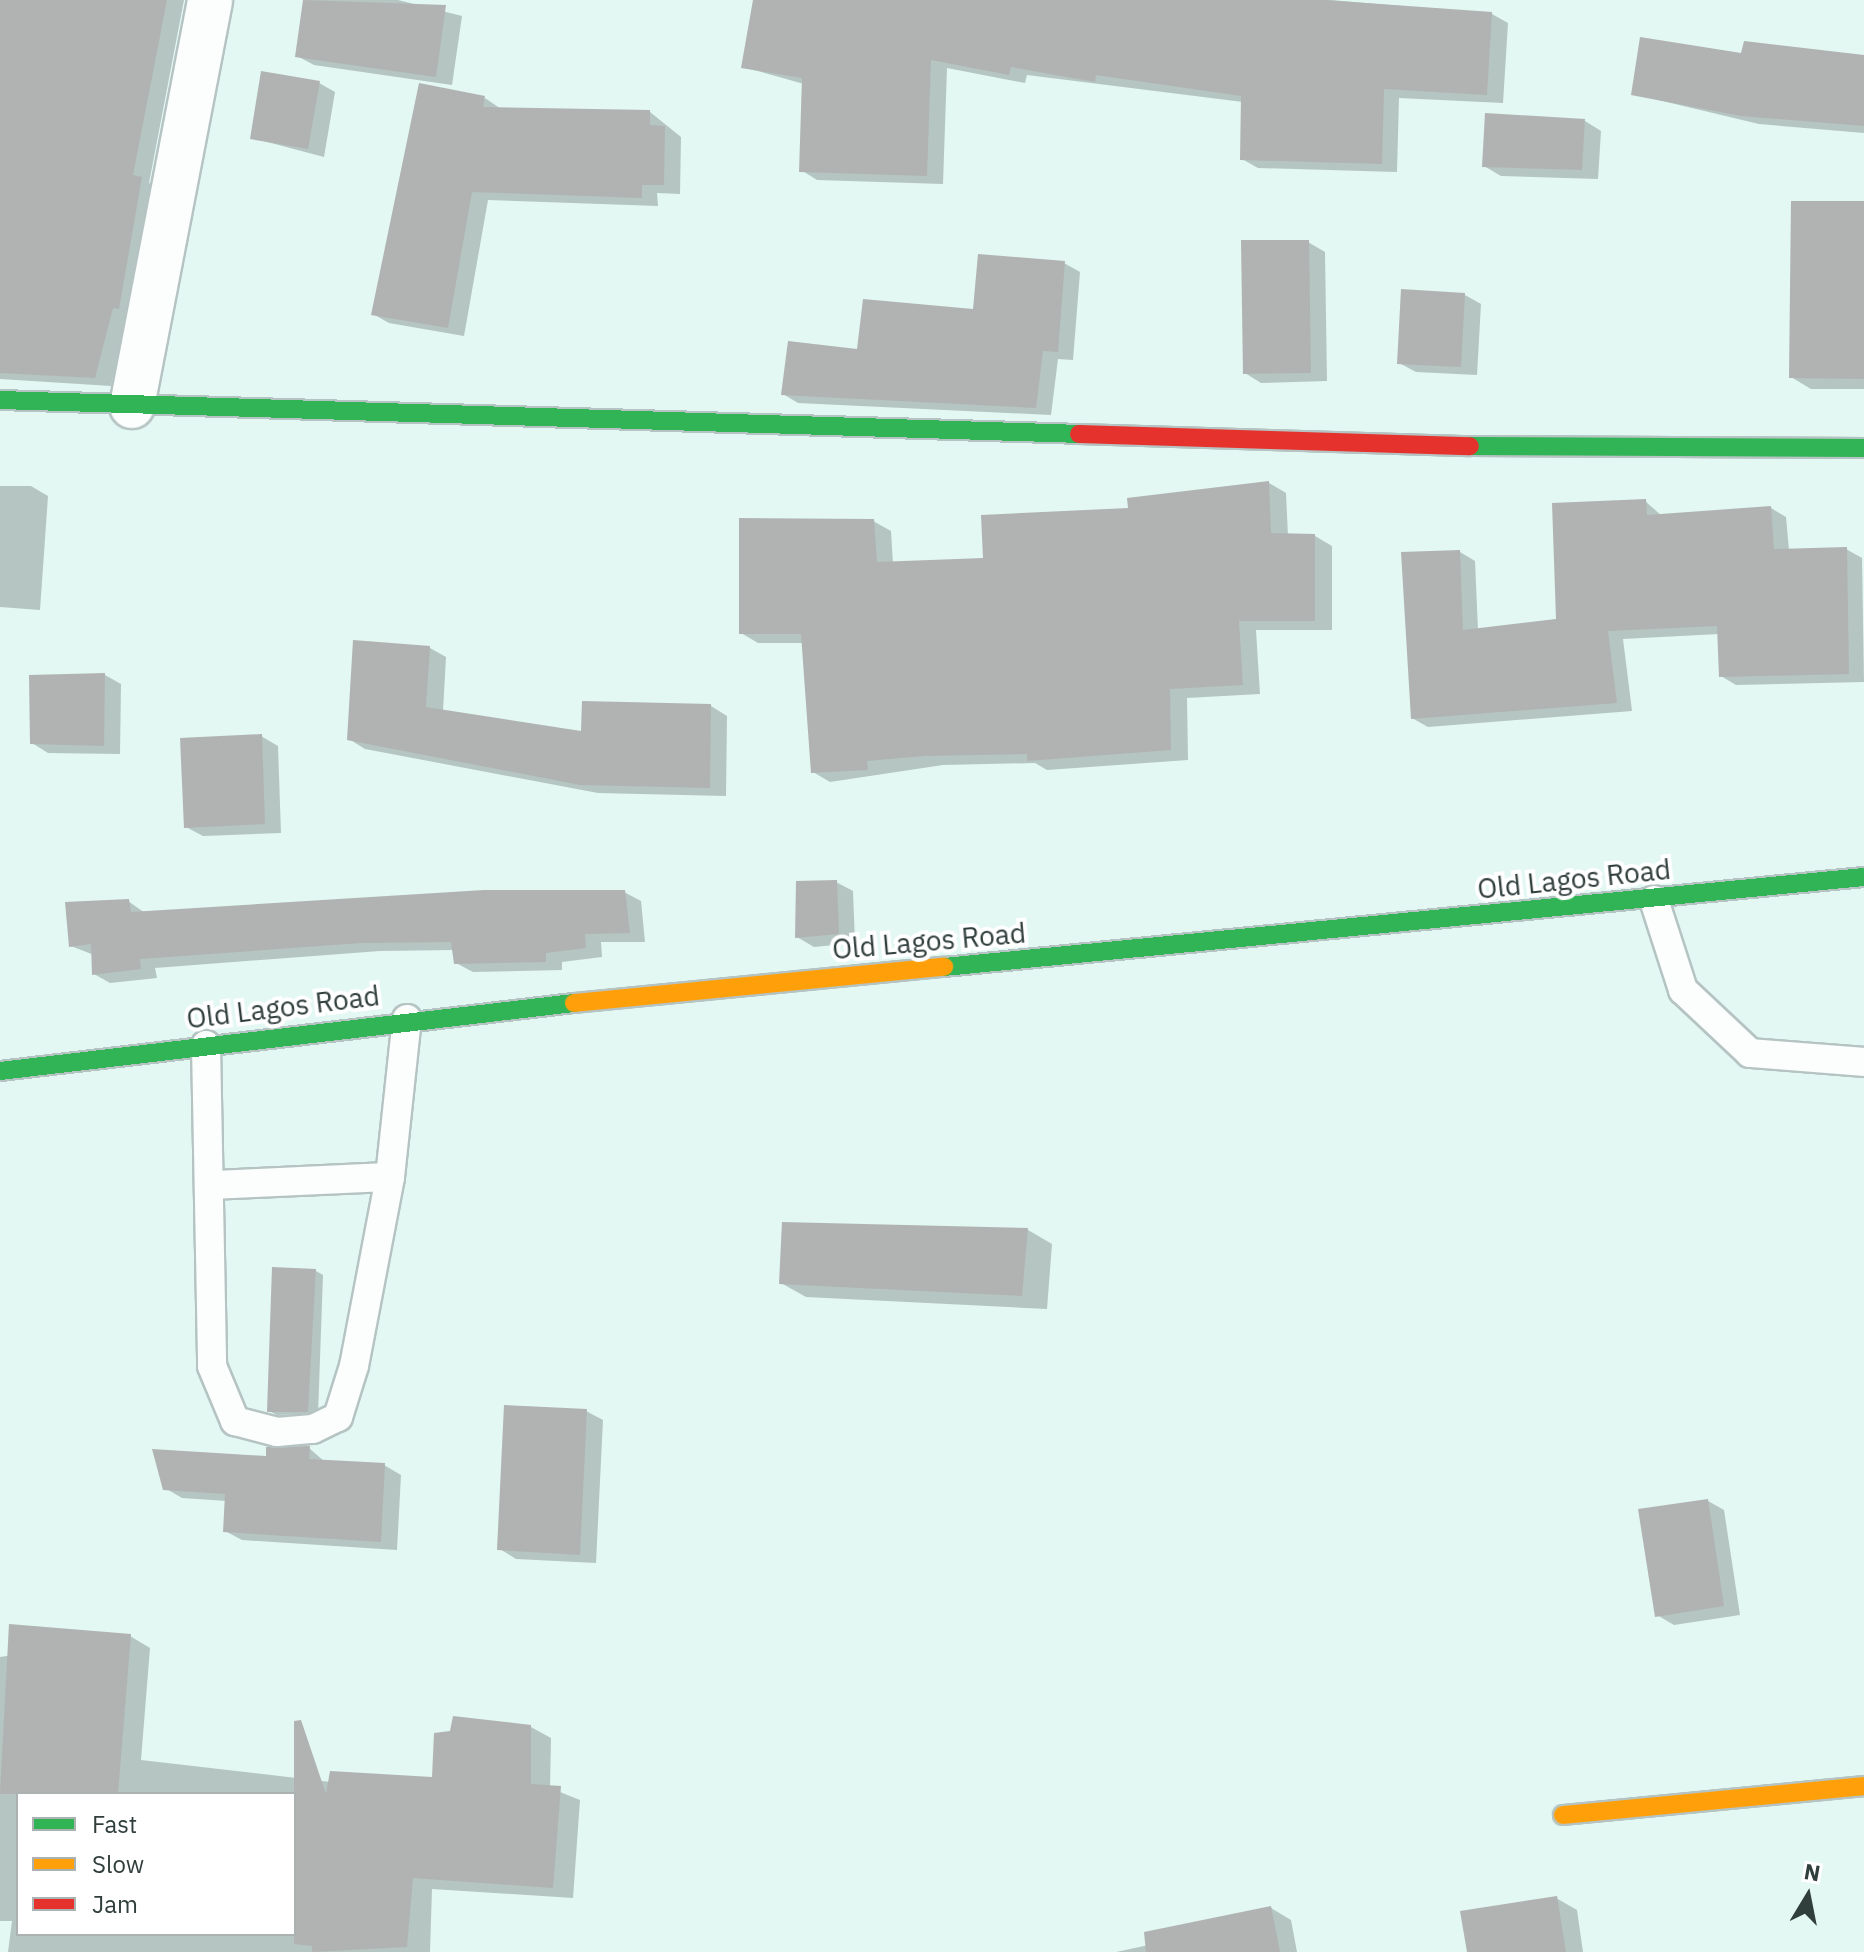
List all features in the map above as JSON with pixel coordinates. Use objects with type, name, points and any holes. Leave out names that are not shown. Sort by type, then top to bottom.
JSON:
[{"type":"street","points":[[132,406],[210,0]]},
{"type":"street","points":[[0,400],[1496,447],[1864,448]]},
{"type":"street","name":"Old Lagos Road","points":[[0,1071],[407,1019],[1654,900],[1864,877]]},
{"type":"street","points":[[1563,1815],[1864,1786]]},
{"type":"lane","points":[[1654,900],[1683,990],[1750,1053],[1864,1062]]},
{"type":"lane","points":[[206,1045],[213,1185],[212,1366],[235,1421],[277,1432],[313,1429],[338,1417],[390,1177],[407,1019]]},
{"type":"lane","points":[[213,1185],[390,1177]]},
{"type":"building","points":[[0,0],[167,0],[133,175],[142,177],[119,309],[113,308],[95,378],[0,373]]},
{"type":"building","points":[[303,0],[446,5],[436,77],[295,57]]},
{"type":"building","points":[[753,0],[1324,0],[1492,12],[1487,95],[1384,89],[1382,164],[1240,160],[1241,96],[1096,75],[1095,82],[1011,67],[1009,75],[931,60],[927,176],[799,172],[802,78],[741,68]]},
{"type":"building","points":[[1640,37],[1741,53],[1744,41],[1864,55],[1864,126],[1741,116],[1631,95]]},
{"type":"building","points":[[261,71],[320,81],[308,149],[250,139]]},
{"type":"building","points":[[419,83],[485,96],[483,107],[650,110],[650,125],[665,126],[664,185],[642,185],[642,198],[472,192],[448,328],[371,315]]},
{"type":"building","points":[[1485,113],[1585,119],[1582,170],[1482,167]]},
{"type":"building","points":[[1791,201],[1864,201],[1864,379],[1789,378]]},
{"type":"building","points":[[1241,240],[1309,240],[1311,373],[1243,374]]},
{"type":"building","points":[[978,254],[1065,261],[1058,352],[1043,351],[1036,408],[781,395],[788,341],[857,349],[863,299],[973,309]]},
{"type":"building","points":[[1401,289],[1465,293],[1461,367],[1397,364]]},
{"type":"building","points":[[1269,481],[1271,533],[1315,534],[1315,621],[1239,621],[1243,685],[1170,689],[1171,750],[1027,761],[1027,754],[924,756],[867,761],[868,770],[811,773],[801,634],[739,634],[739,518],[874,519],[877,562],[983,558],[981,515],[1128,508],[1127,498]]},
{"type":"building","points":[[1646,499],[1647,515],[1771,506],[1774,549],[1847,547],[1849,674],[1719,677],[1717,626],[1608,631],[1617,703],[1411,719],[1401,552],[1460,550],[1463,630],[1556,619],[1552,503]]},
{"type":"building","points":[[353,640],[430,646],[426,707],[581,731],[582,701],[711,704],[710,788],[580,785],[347,740]]},
{"type":"building","points":[[105,673],[104,746],[30,744],[29,675]]},
{"type":"building","points":[[262,734],[265,824],[184,828],[180,738]]},
{"type":"building","points":[[837,880],[839,934],[795,938],[796,881]]},
{"type":"building","points":[[484,890],[625,890],[630,933],[585,934],[586,948],[546,953],[546,962],[454,964],[451,942],[362,943],[140,959],[141,969],[92,975],[91,944],[69,947],[65,902],[129,899],[131,912]]},
{"type":"building","points":[[782,1222],[1028,1228],[1022,1296],[779,1284]]},
{"type":"building","points":[[272,1267],[316,1269],[308,1412],[267,1412]]},
{"type":"building","points":[[504,1405],[587,1409],[580,1555],[497,1550]]},
{"type":"building","points":[[310,1446],[309,1459],[385,1463],[381,1542],[223,1532],[225,1494],[163,1490],[152,1449],[266,1456],[266,1447]]},
{"type":"building","points":[[1708,1499],[1724,1606],[1655,1617],[1638,1509]]},
{"type":"building","points":[[9,1624],[131,1634],[118,1792],[0,1794]]},
{"type":"building","points":[[453,1716],[531,1725],[531,1784],[561,1786],[553,1888],[413,1878],[407,1947],[312,1952],[312,1946],[294,1944],[294,1721],[301,1720],[326,1794],[330,1771],[432,1777],[434,1733],[450,1731]]},
{"type":"building","points":[[1557,1896],[1566,1952],[1467,1952],[1460,1911]]},
{"type":"building","points":[[1271,1906],[1280,1952],[1146,1952],[1144,1932]]},
{"type":"traffic: fast","points":[[0,400],[1079,434]]},
{"type":"traffic: fast","points":[[1470,446],[1864,448]]},
{"type":"traffic: fast","points":[[944,967],[1864,877]]},
{"type":"traffic: fast","points":[[0,1071],[574,1003]]},
{"type":"traffic: slow","points":[[574,1003],[944,967]]},
{"type":"traffic: slow","points":[[1563,1815],[1864,1786]]},
{"type":"traffic: jam","points":[[1079,434],[1470,446]]}]
